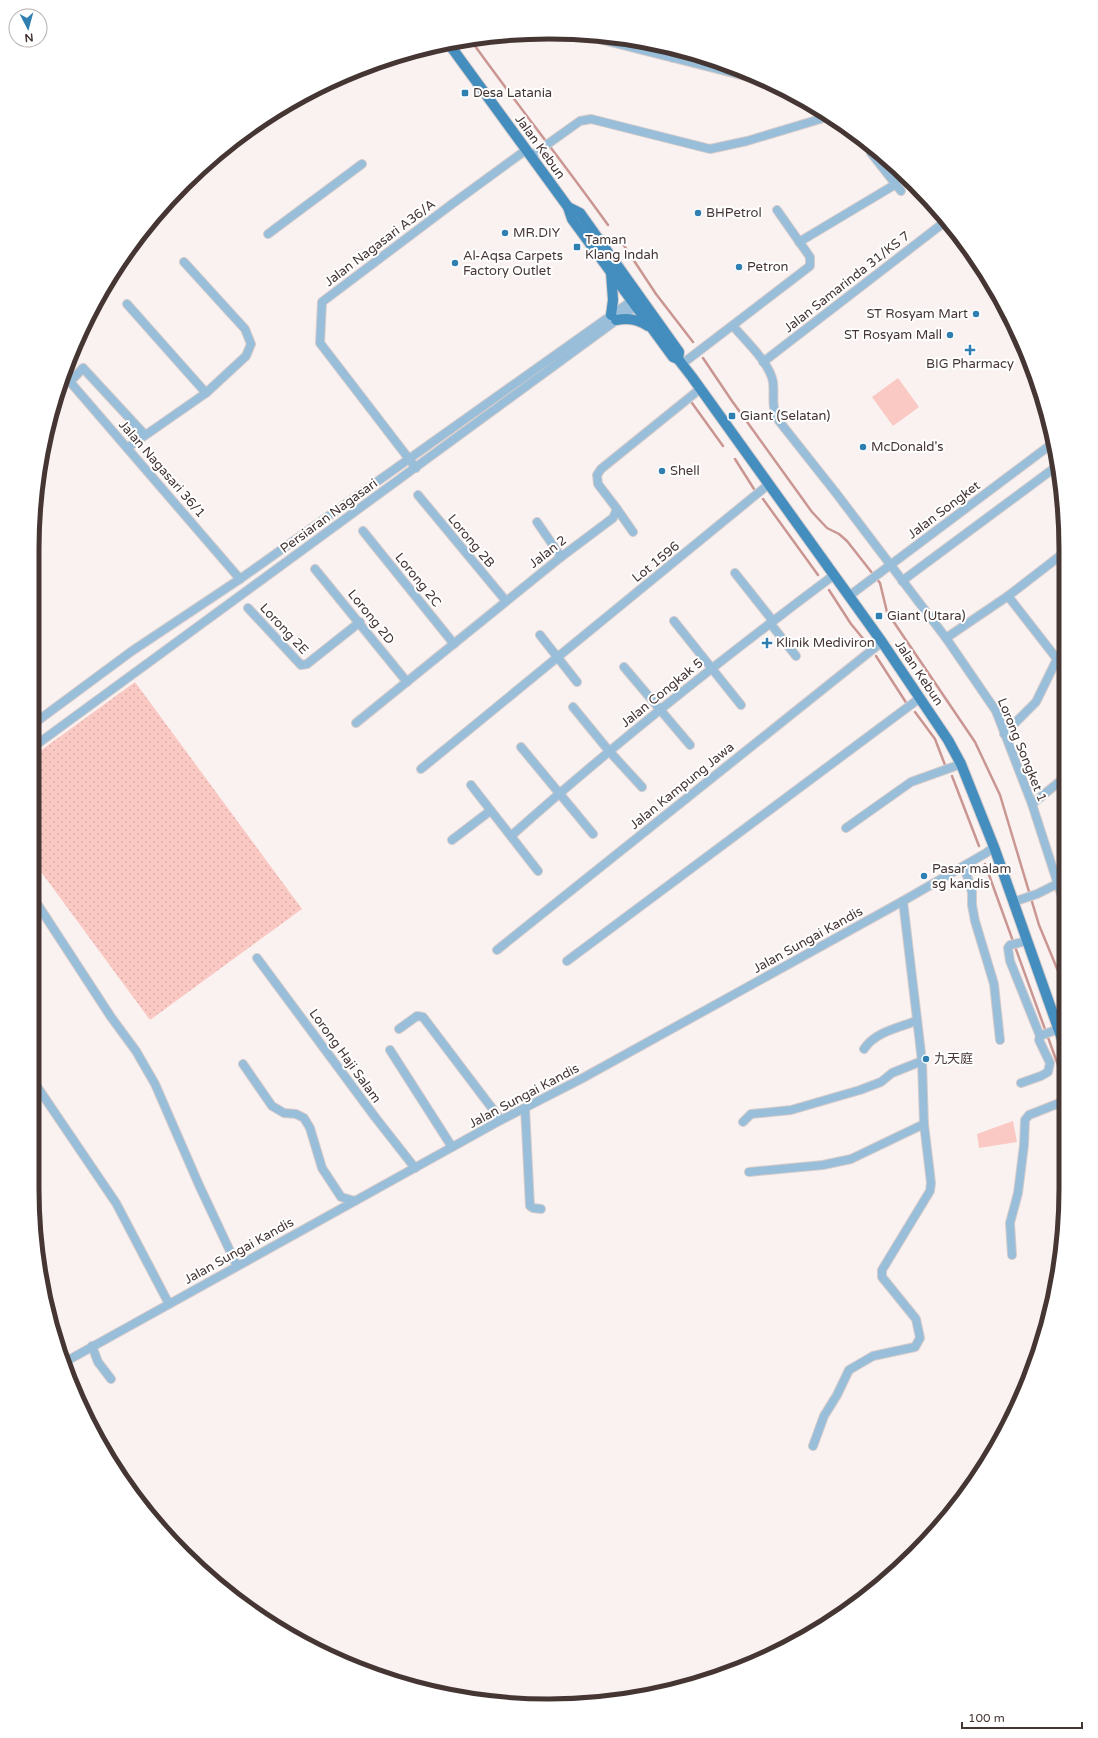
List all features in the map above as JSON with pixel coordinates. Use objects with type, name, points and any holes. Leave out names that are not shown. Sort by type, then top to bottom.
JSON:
[{"type":"main road","name":"Jalan Kebun","points":[[452,49],[568,207],[572,219],[611,272],[638,301],[679,352],[680,361]]},
{"type":"main road","name":"Jalan Kebun","points":[[568,207],[580,213],[638,301],[652,328],[673,357],[680,361],[882,642],[962,764],[994,847],[1027,942],[1048,1033],[1059,1040]]},
{"type":"main road","points":[[611,272],[614,318],[639,320],[652,328]]},
{"type":"street","points":[[622,44],[732,73]]},
{"type":"street","points":[[528,153],[549,143],[580,121],[591,119],[710,149],[747,141],[822,119]]},
{"type":"street","name":"Jalan Nagasari A36/A","points":[[408,460],[320,343],[322,302],[452,204],[528,153]]},
{"type":"street","points":[[799,242],[899,188],[874,157]]},
{"type":"street","points":[[268,234],[362,164]]},
{"type":"street","points":[[680,361],[732,326],[808,268],[811,263],[810,258],[777,210]]},
{"type":"street","name":"Jalan Samarinda 31/KS 7","points":[[763,362],[942,224]]},
{"type":"street","points":[[127,448],[206,393],[246,356],[251,344],[245,329],[184,262]]},
{"type":"street","name":"Persiaran Nagasari","points":[[39,720],[132,652],[240,579],[408,460],[638,301]]},
{"type":"street","points":[[127,304],[206,393]]},
{"type":"street","name":"Persiaran Nagasari","points":[[39,743],[416,468],[614,318]]},
{"type":"street","name":"Lorong Songket 1","points":[[732,326],[763,362],[770,373],[773,381],[773,411],[779,421],[946,638],[996,711],[1059,879]]},
{"type":"street","points":[[69,378],[83,368],[145,435]]},
{"type":"street","name":"Jalan Nagasari 36/1","points":[[68,380],[240,579]]},
{"type":"street","points":[[633,532],[598,484],[597,475],[602,468],[641,435],[700,389]]},
{"type":"street","name":"Jalan Songket","points":[[849,596],[1048,447]]},
{"type":"street","points":[[408,460],[416,468]]},
{"type":"street","points":[[902,581],[1053,469]]},
{"type":"street","name":"Lot 1596","points":[[421,769],[769,484]]},
{"type":"street","name":"Lorong 2B","points":[[418,495],[506,601]]},
{"type":"street","name":"Jalan 2","points":[[356,723],[561,557],[613,518],[617,509]]},
{"type":"street","points":[[537,522],[561,557]]},
{"type":"street","name":"Lorong 2C","points":[[363,531],[454,644]]},
{"type":"street","points":[[946,638],[1008,596],[1059,558]]},
{"type":"street","name":"Lorong 2D","points":[[315,568],[407,682]]},
{"type":"street","points":[[735,574],[796,656]]},
{"type":"street","name":"Jalan Congkak 5","points":[[511,836],[559,793],[660,709],[712,667],[834,575]]},
{"type":"street","points":[[1008,596],[1059,658]]},
{"type":"street","name":"Lorong 2E","points":[[248,608],[301,665],[307,664],[360,622]]},
{"type":"street","points":[[674,622],[712,667],[741,705]]},
{"type":"street","points":[[540,635],[577,682]]},
{"type":"street","name":"Jalan Kampung Jawa","points":[[497,950],[882,642]]},
{"type":"street","points":[[1004,734],[1036,702],[1059,663]]},
{"type":"street","points":[[624,667],[690,745]]},
{"type":"street","points":[[567,961],[920,698]]},
{"type":"street","points":[[573,707],[609,751],[642,787]]},
{"type":"street","points":[[520,747],[593,834]]},
{"type":"street","points":[[846,828],[911,782],[962,764]]},
{"type":"street","points":[[1032,804],[1059,782]]},
{"type":"street","points":[[471,785],[538,871]]},
{"type":"street","points":[[452,840],[490,811]]},
{"type":"street","name":"Jalan Sungai Kandis","points":[[69,1360],[501,1120],[588,1075],[903,901],[994,847]]},
{"type":"street","points":[[964,866],[972,892],[972,905],[975,921],[994,984],[1000,1040]]},
{"type":"street","points":[[1013,902],[1037,894],[1059,883]]},
{"type":"street","points":[[813,1446],[824,1416],[837,1396],[849,1370],[873,1356],[915,1347],[920,1338],[916,1319],[882,1277],[882,1270],[930,1191],[931,1183],[924,1124],[922,1061],[916,1021],[903,901]]},
{"type":"street","points":[[39,907],[111,1017],[136,1051],[155,1084],[237,1266]]},
{"type":"street","points":[[1021,1083],[1042,1076],[1048,1072],[1050,1063],[1039,1040],[1048,1033],[1010,960],[1008,948],[1013,945],[1027,942]]},
{"type":"street","name":"Lorong Haji Salam","points":[[257,958],[375,1117],[415,1168]]},
{"type":"street","points":[[399,1029],[417,1016],[423,1017],[501,1120]]},
{"type":"street","points":[[864,1049],[868,1042],[876,1036],[916,1021]]},
{"type":"street","points":[[390,1050],[452,1147]]},
{"type":"street","points":[[743,1122],[751,1114],[791,1110],[860,1090],[881,1082],[892,1073],[922,1061]]},
{"type":"street","points":[[243,1064],[272,1106],[284,1113],[296,1114],[304,1118],[310,1128],[322,1168],[341,1197],[356,1201]]},
{"type":"street","points":[[39,1089],[116,1203],[170,1304]]},
{"type":"street","points":[[1012,1254],[1010,1223],[1018,1193],[1024,1145],[1025,1120],[1029,1115],[1059,1103]]},
{"type":"street","points":[[525,1108],[530,1206],[541,1209]]},
{"type":"street","points":[[748,1172],[823,1165],[851,1159],[924,1124]]},
{"type":"street","points":[[92,1346],[98,1362],[110,1379]]},
{"type":"shaded area","points":[[898,378],[919,407],[893,426],[872,397]]},
{"type":"shaded area","points":[[135,682],[302,909],[150,1020],[39,869],[39,752]]},
{"type":"shaded area","points":[[1013,1121],[1017,1142],[979,1148],[977,1134]]},
{"type":"waterway","points":[[474,45],[608,225]]},
{"type":"waterway","points":[[619,238],[656,294],[693,342]]},
{"type":"waterway","points":[[703,358],[812,512],[827,528],[839,534],[847,541],[880,583],[887,612],[975,742],[1000,795],[1039,925],[1059,973]]},
{"type":"waterway","points":[[692,403],[723,446]]},
{"type":"waterway","points":[[735,459],[754,489]]},
{"type":"waterway","points":[[763,499],[818,575]]},
{"type":"waterway","points":[[829,590],[851,624],[870,647]]},
{"type":"waterway","points":[[876,656],[907,704]]},
{"type":"waterway","points":[[915,712],[935,739],[945,765]]},
{"type":"waterway","points":[[952,776],[979,846]]},
{"type":"waterway","points":[[985,864],[1059,1068]]},
{"type":"place","name":"Desa Latania","points":[[465,93]]},
{"type":"place","name":"BHPetrol","points":[[698,213]]},
{"type":"place","name":"MR.DIY","points":[[505,233]]},
{"type":"place","name":"Taman Klang Indah","points":[[577,247]]},
{"type":"place","name":"Al-Aqsa Carpets Factory Outlet","points":[[455,263]]},
{"type":"place","name":"Petron","points":[[739,267]]},
{"type":"place","name":"ST Rosyam Mart","points":[[976,314]]},
{"type":"place","name":"ST Rosyam Mall","points":[[950,335]]},
{"type":"place","name":"BIG Pharmacy","points":[[970,350]]},
{"type":"place","name":"Giant (Selatan)","points":[[732,416]]},
{"type":"place","name":"McDonald's","points":[[863,447]]},
{"type":"place","name":"Shell","points":[[662,471]]},
{"type":"place","name":"Giant (Utara)","points":[[879,616]]},
{"type":"place","name":"Klinik Mediviron","points":[[767,643]]},
{"type":"place","name":"Pasar malam sg kandis","points":[[924,876]]},
{"type":"place","name":"九天庭","points":[[926,1059]]}]
